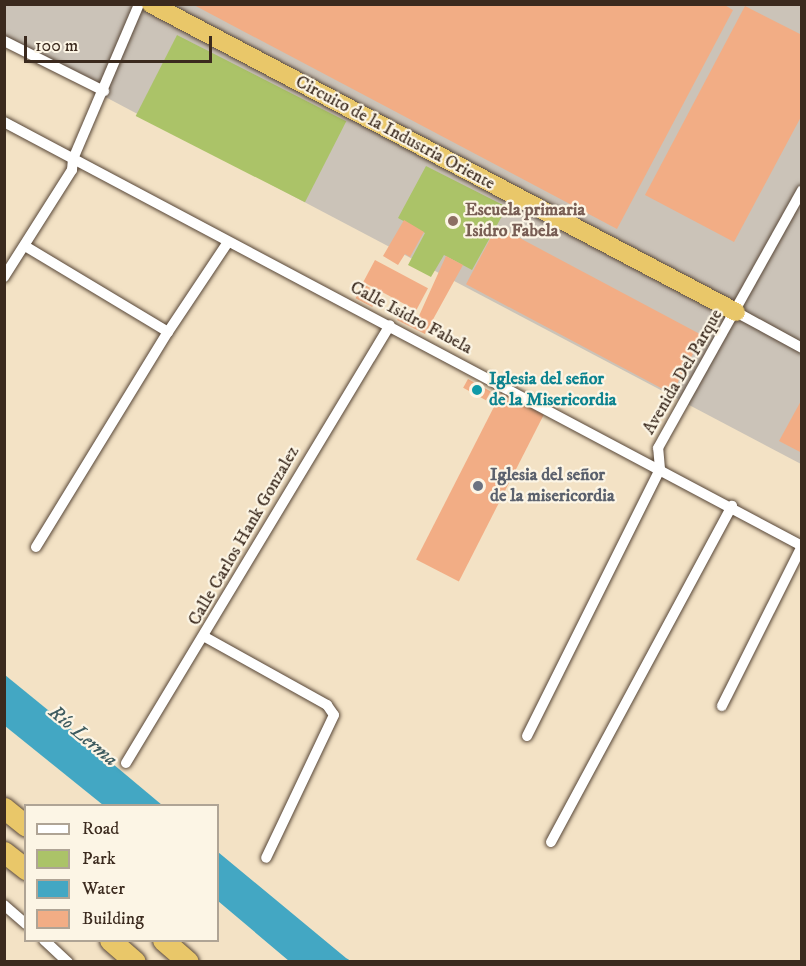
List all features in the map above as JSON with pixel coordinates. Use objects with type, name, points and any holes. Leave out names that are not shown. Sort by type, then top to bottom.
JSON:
[{"type":"highway","name":"Circuito de la Industria Oriente","points":[[151,4],[736,312]]},
{"type":"highway","points":[[4,808],[24,824]]},
{"type":"highway","points":[[4,852],[24,867]]},
{"type":"highway","points":[[112,942],[135,962]]},
{"type":"highway","points":[[165,942],[188,962]]},
{"type":"street","points":[[4,277],[72,170],[73,159],[104,91],[139,4]]},
{"type":"street","points":[[4,41],[104,91]]},
{"type":"street","name":"Calle Isidro Fabela","points":[[4,122],[732,506],[801,546]]},
{"type":"street","name":"Avenida Del Parque","points":[[527,736],[660,469],[658,448],[736,312],[801,190]]},
{"type":"street","points":[[36,547],[168,332],[228,242]]},
{"type":"street","points":[[25,246],[168,332]]},
{"type":"street","points":[[736,312],[801,348]]},
{"type":"street","name":"Calle Carlos Hank Gonzalez","points":[[126,763],[205,636],[390,325]]},
{"type":"street","points":[[551,842],[732,506]]},
{"type":"street","points":[[722,706],[801,546]]},
{"type":"street","points":[[205,636],[327,705],[334,715],[266,858]]},
{"type":"street","points":[[4,905],[24,922]]},
{"type":"street","points":[[46,942],[68,962]]},
{"type":"shaded area","points":[[4,5],[801,5],[801,464],[5,44]]},
{"type":"green space","points":[[177,35],[346,121],[305,202],[136,116]]},
{"type":"green space","points":[[426,166],[507,207],[472,270],[444,255],[431,277],[408,265],[425,233],[398,218]]},
{"type":"water","points":[[5,675],[161,804],[102,804],[5,726]]},
{"type":"water","points":[[219,853],[351,961],[289,961],[219,902]]},
{"type":"building","points":[[192,4],[723,4],[733,10],[617,229]]},
{"type":"building","points":[[745,6],[802,35],[802,115],[734,242],[645,195]]},
{"type":"building","points":[[404,220],[424,232],[410,257],[405,254],[398,265],[383,256]]},
{"type":"building","points":[[497,226],[703,335],[672,394],[466,284]]},
{"type":"building","points":[[446,256],[463,265],[425,334],[397,320],[402,311],[418,318]]},
{"type":"building","points":[[375,260],[428,288],[416,310],[363,282]]},
{"type":"building","points":[[363,284],[380,293],[372,307],[355,298]]},
{"type":"building","name":"Iglesia del señor de la Misericordia","points":[[468,379],[491,392],[486,400],[463,388]]},
{"type":"building","name":"Iglesia del señor de la misericordia","points":[[501,393],[544,415],[459,581],[416,560]]},
{"type":"building","points":[[802,399],[802,453],[779,441]]},
{"type":"place","name":"Escuela primaria Isidro Fabela","points":[[453,221]]},
{"type":"place","name":"Iglesia del señor de la Misericordia","points":[[477,390]]},
{"type":"place","name":"Iglesia del señor de la misericordia","points":[[478,486]]},
{"type":"water label","name":"Río Lerma","points":[[83,736]]}]
